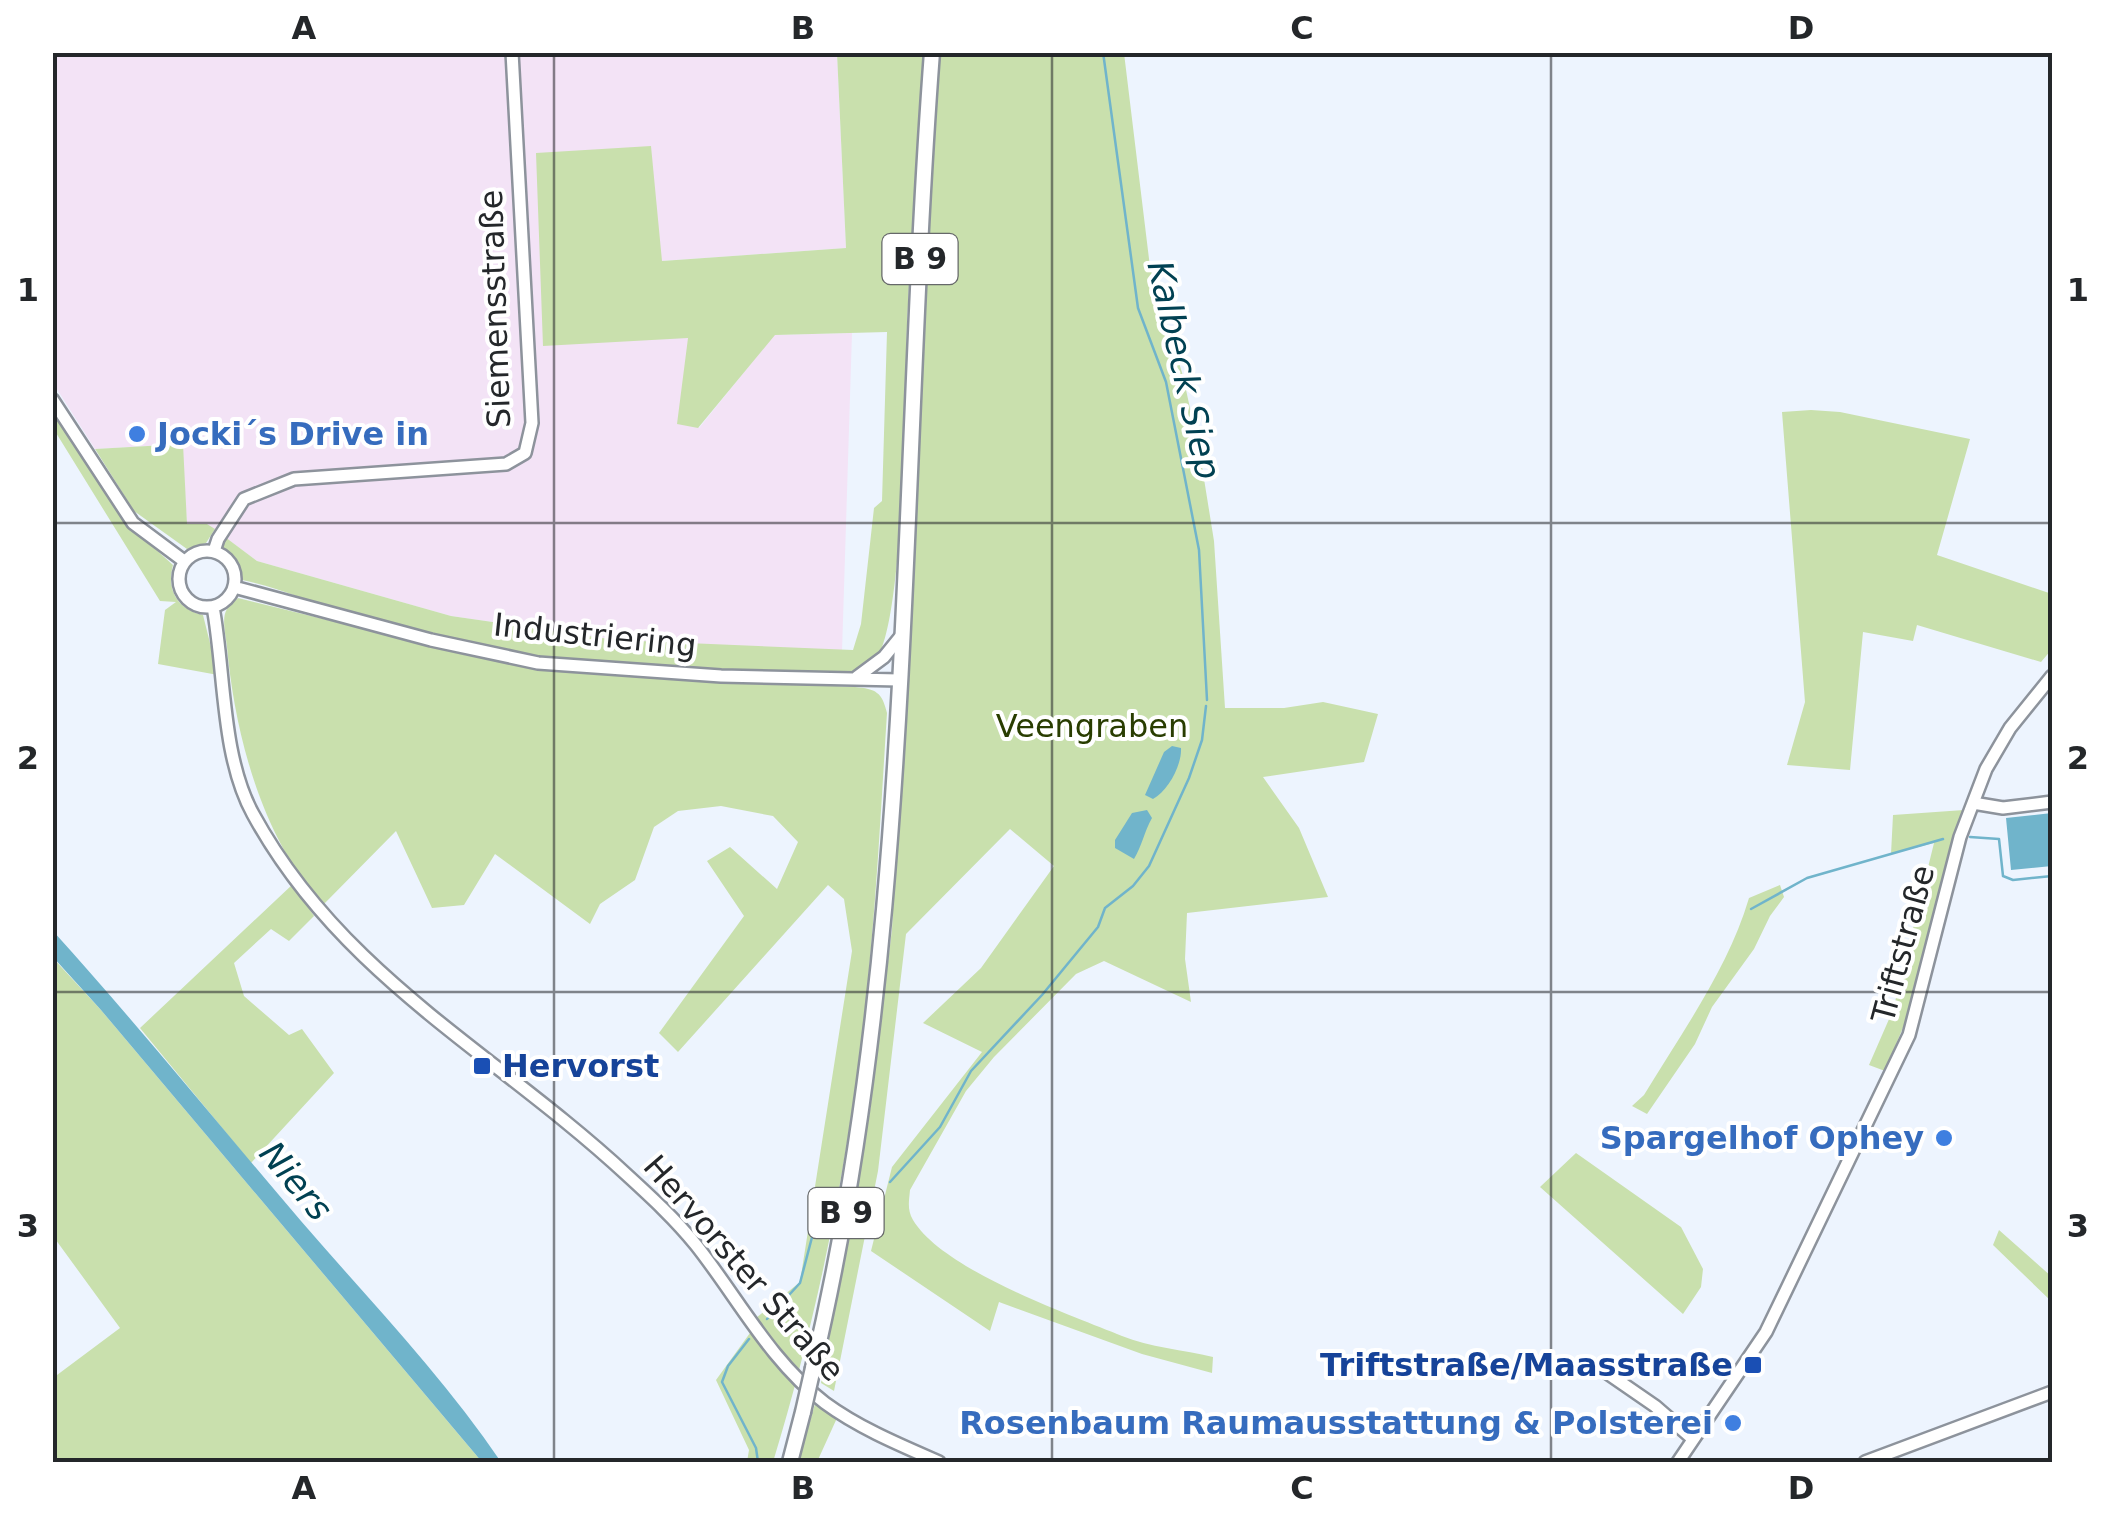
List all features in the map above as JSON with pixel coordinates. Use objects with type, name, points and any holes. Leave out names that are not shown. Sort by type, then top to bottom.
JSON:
[{"type":"main road","name":"B 9","points":[[790,1462],[838,1254],[870,1057],[880,963],[932,52]]},
{"type":"street","name":"Siemensstraße","points":[[214,551],[244,499],[294,479],[506,464],[525,452],[532,423],[512,52]]},
{"type":"street","points":[[52,400],[132,523],[184,561]]},
{"type":"street","points":[[214,551],[227,559],[234,572],[234,588],[226,600],[213,606],[195,605],[182,593],[178,577],[184,561],[198,552],[214,551]]},
{"type":"street","name":"Industriering","points":[[234,588],[430,640],[538,662],[721,676],[899,680]]},
{"type":"street","name":"Hervorster Straße","points":[[213,606],[228,730],[243,795],[309,900],[384,978],[620,1168],[671,1216],[765,1342],[824,1402],[854,1422],[939,1462]]},
{"type":"street","points":[[855,678],[884,657],[901,636]]},
{"type":"street","name":"Triftstraße","points":[[1678,1462],[1766,1332],[1909,1035],[1960,837],[1998,747],[2052,676]]},
{"type":"street","points":[[1974,803],[2003,808],[2052,802]]},
{"type":"street","points":[[1597,1366],[1655,1406],[1692,1440]]},
{"type":"street","points":[[1865,1462],[2052,1392]]},
{"type":"shaded area","points":[[53,53],[837,53],[846,248],[661,261],[537,153],[688,338],[699,428],[774,335],[852,333],[842,652],[616,640],[451,616],[257,561],[207,524],[187,525],[182,444],[95,449],[53,383]]},
{"type":"green space","points":[[837,53],[925,53],[909,291],[898,556],[884,641],[874,662],[855,670],[814,673],[670,669],[562,660],[399,626],[242,580],[235,557],[216,544],[221,534],[257,561],[451,616],[616,640],[853,650],[861,624],[874,508],[882,501],[887,332],[775,335],[698,428],[677,424],[688,338],[543,346],[536,153],[651,146],[662,261],[846,248]]},
{"type":"green space","name":"Veengraben","points":[[939,53],[1124,53],[1150,267],[1183,376],[1214,541],[1225,708],[1284,708],[1323,702],[1378,714],[1364,762],[1263,777],[1299,828],[1328,897],[1187,913],[1185,959],[1191,1002],[1104,961],[1076,974],[966,1091],[910,1190],[913,1220],[928,1238],[978,1273],[1132,1340],[1213,1357],[1212,1373],[1142,1354],[999,1302],[990,1331],[871,1251],[892,1167],[982,1052],[923,1023],[981,968],[1054,866],[1010,829],[906,934],[878,1171],[834,1391],[821,1383],[870,1111],[892,929]]},
{"type":"green space","points":[[52,405],[132,528],[173,565],[173,591],[187,608],[203,615],[218,675],[158,664],[165,610],[176,602],[160,601],[53,428]]},
{"type":"green space","points":[[1782,412],[1840,412],[1970,439],[1937,555],[2052,594],[2052,649],[2041,662],[1917,625],[1913,641],[1863,632],[1850,770],[1787,765],[1805,702]]},
{"type":"green space","points":[[183,444],[187,524],[207,524],[215,529],[206,543],[187,549],[134,511],[95,449]]},
{"type":"green space","points":[[238,598],[466,654],[593,673],[855,687],[873,691],[883,700],[887,713],[882,801],[857,1079],[836,1208],[808,1336],[773,1462],[747,1462],[749,1450],[716,1380],[750,1333],[756,1318],[800,1282],[852,951],[844,899],[828,885],[678,1052],[659,1033],[744,916],[707,861],[730,847],[777,889],[798,842],[773,816],[721,806],[678,811],[654,827],[635,880],[600,904],[590,924],[495,854],[464,905],[432,908],[396,831],[323,905],[283,849],[245,750],[224,622],[227,609]]},
{"type":"green space","points":[[1964,810],[1948,857],[1909,1013],[1885,1071],[1869,1065],[1893,1010],[1934,843],[1891,854],[1893,815]]},
{"type":"green space","points":[[293,884],[314,916],[289,941],[271,929],[234,963],[244,996],[289,1035],[302,1029],[334,1073],[251,1163],[140,1028]]},
{"type":"green space","points":[[1780,885],[1784,897],[1754,949],[1712,1007],[1695,1044],[1647,1114],[1632,1106],[1644,1095],[1703,1000],[1729,950],[1749,898]]},
{"type":"green space","points":[[52,957],[482,1462],[53,1462],[53,1378],[120,1328],[53,1236]]},
{"type":"green space","points":[[1576,1153],[1681,1227],[1703,1269],[1701,1287],[1683,1314],[1540,1187]]},
{"type":"green space","points":[[1999,1230],[2052,1277],[2052,1302],[1993,1245]]},
{"type":"green space","points":[[815,1404],[837,1418],[817,1462],[798,1462]]},
{"type":"water","points":[[1172,746],[1181,748],[1177,769],[1169,784],[1153,799],[1145,795],[1164,752]]},
{"type":"water","points":[[1147,810],[1152,818],[1134,859],[1115,848],[1115,840],[1132,813]]},
{"type":"water","points":[[2052,813],[2052,866],[2011,870],[2006,818]]},
{"type":"water","points":[[53,931],[430,1369],[501,1462],[482,1462],[53,957]]},
{"type":"waterway","name":"Kalbeck Siep","points":[[1103,52],[1138,308],[1166,382],[1199,550],[1207,700]]},
{"type":"waterway","name":"Kalbeck Siep","points":[[890,1182],[940,1127],[971,1071],[1098,927],[1105,908],[1133,886],[1149,866],[1189,778],[1202,740],[1206,706]]},
{"type":"waterway","points":[[1970,837],[1999,839],[2003,876],[2013,880],[2052,876]]},
{"type":"waterway","points":[[1751,909],[1807,878],[1943,839]]},
{"type":"waterway","name":"Kalbeck Siep","points":[[767,1319],[800,1283],[816,1222]]},
{"type":"waterway","name":"Kalbeck Siep","points":[[749,1339],[728,1366],[722,1382],[756,1448],[758,1462]]},
{"type":"place","name":"Jocki´s Drive in","points":[[137,434]]},
{"type":"place","name":"Hervorst","points":[[482,1066]]},
{"type":"place","name":"Spargelhof Ophey","points":[[1944,1138]]},
{"type":"place","name":"Triftstraße/Maasstraße","points":[[1753,1365]]},
{"type":"place","name":"Rosenbaum Raumausstattung & Polsterei","points":[[1733,1423]]},
{"type":"water label","name":"Niers","points":[[296,1181]]}]
